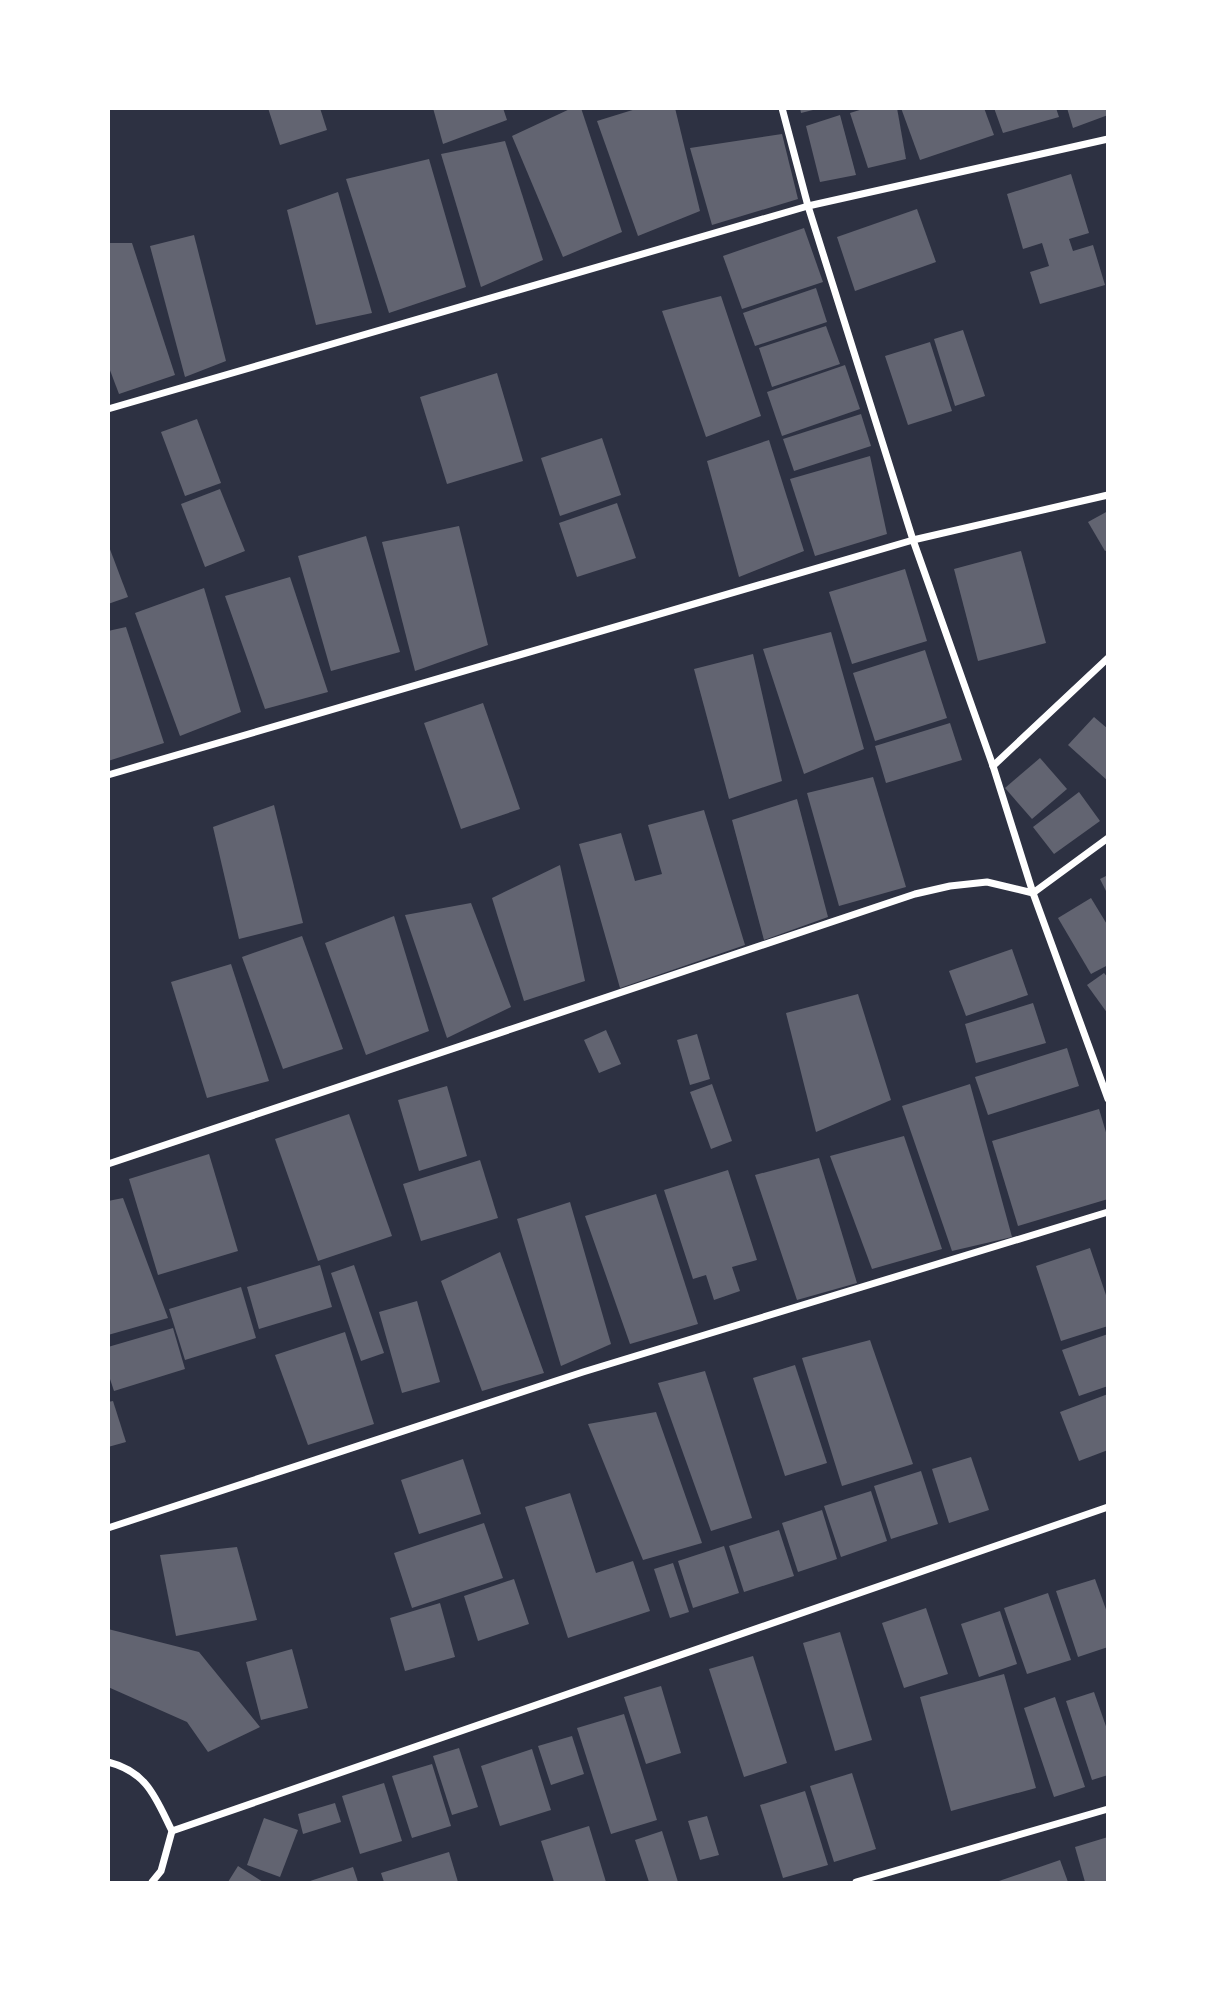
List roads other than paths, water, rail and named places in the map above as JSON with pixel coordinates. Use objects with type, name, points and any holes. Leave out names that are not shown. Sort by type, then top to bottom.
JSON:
[{"type":"street","points":[[782,108],[808,206],[913,540],[993,766],[1033,893],[1108,1099]]},
{"type":"street","points":[[108,409],[808,206],[1108,139]]},
{"type":"street","points":[[108,775],[913,540],[1108,495]]},
{"type":"street","points":[[993,766],[1108,658]]},
{"type":"street","points":[[108,1164],[915,894],[950,886],[987,883],[1033,893],[1108,838]]},
{"type":"street","points":[[108,1528],[583,1372],[1108,1212]]},
{"type":"street","points":[[172,1831],[1108,1507]]},
{"type":"street","points":[[108,1762],[124,1766],[149,1786],[172,1831],[161,1871],[152,1882]]},
{"type":"street","points":[[856,1882],[1108,1809]]}]
